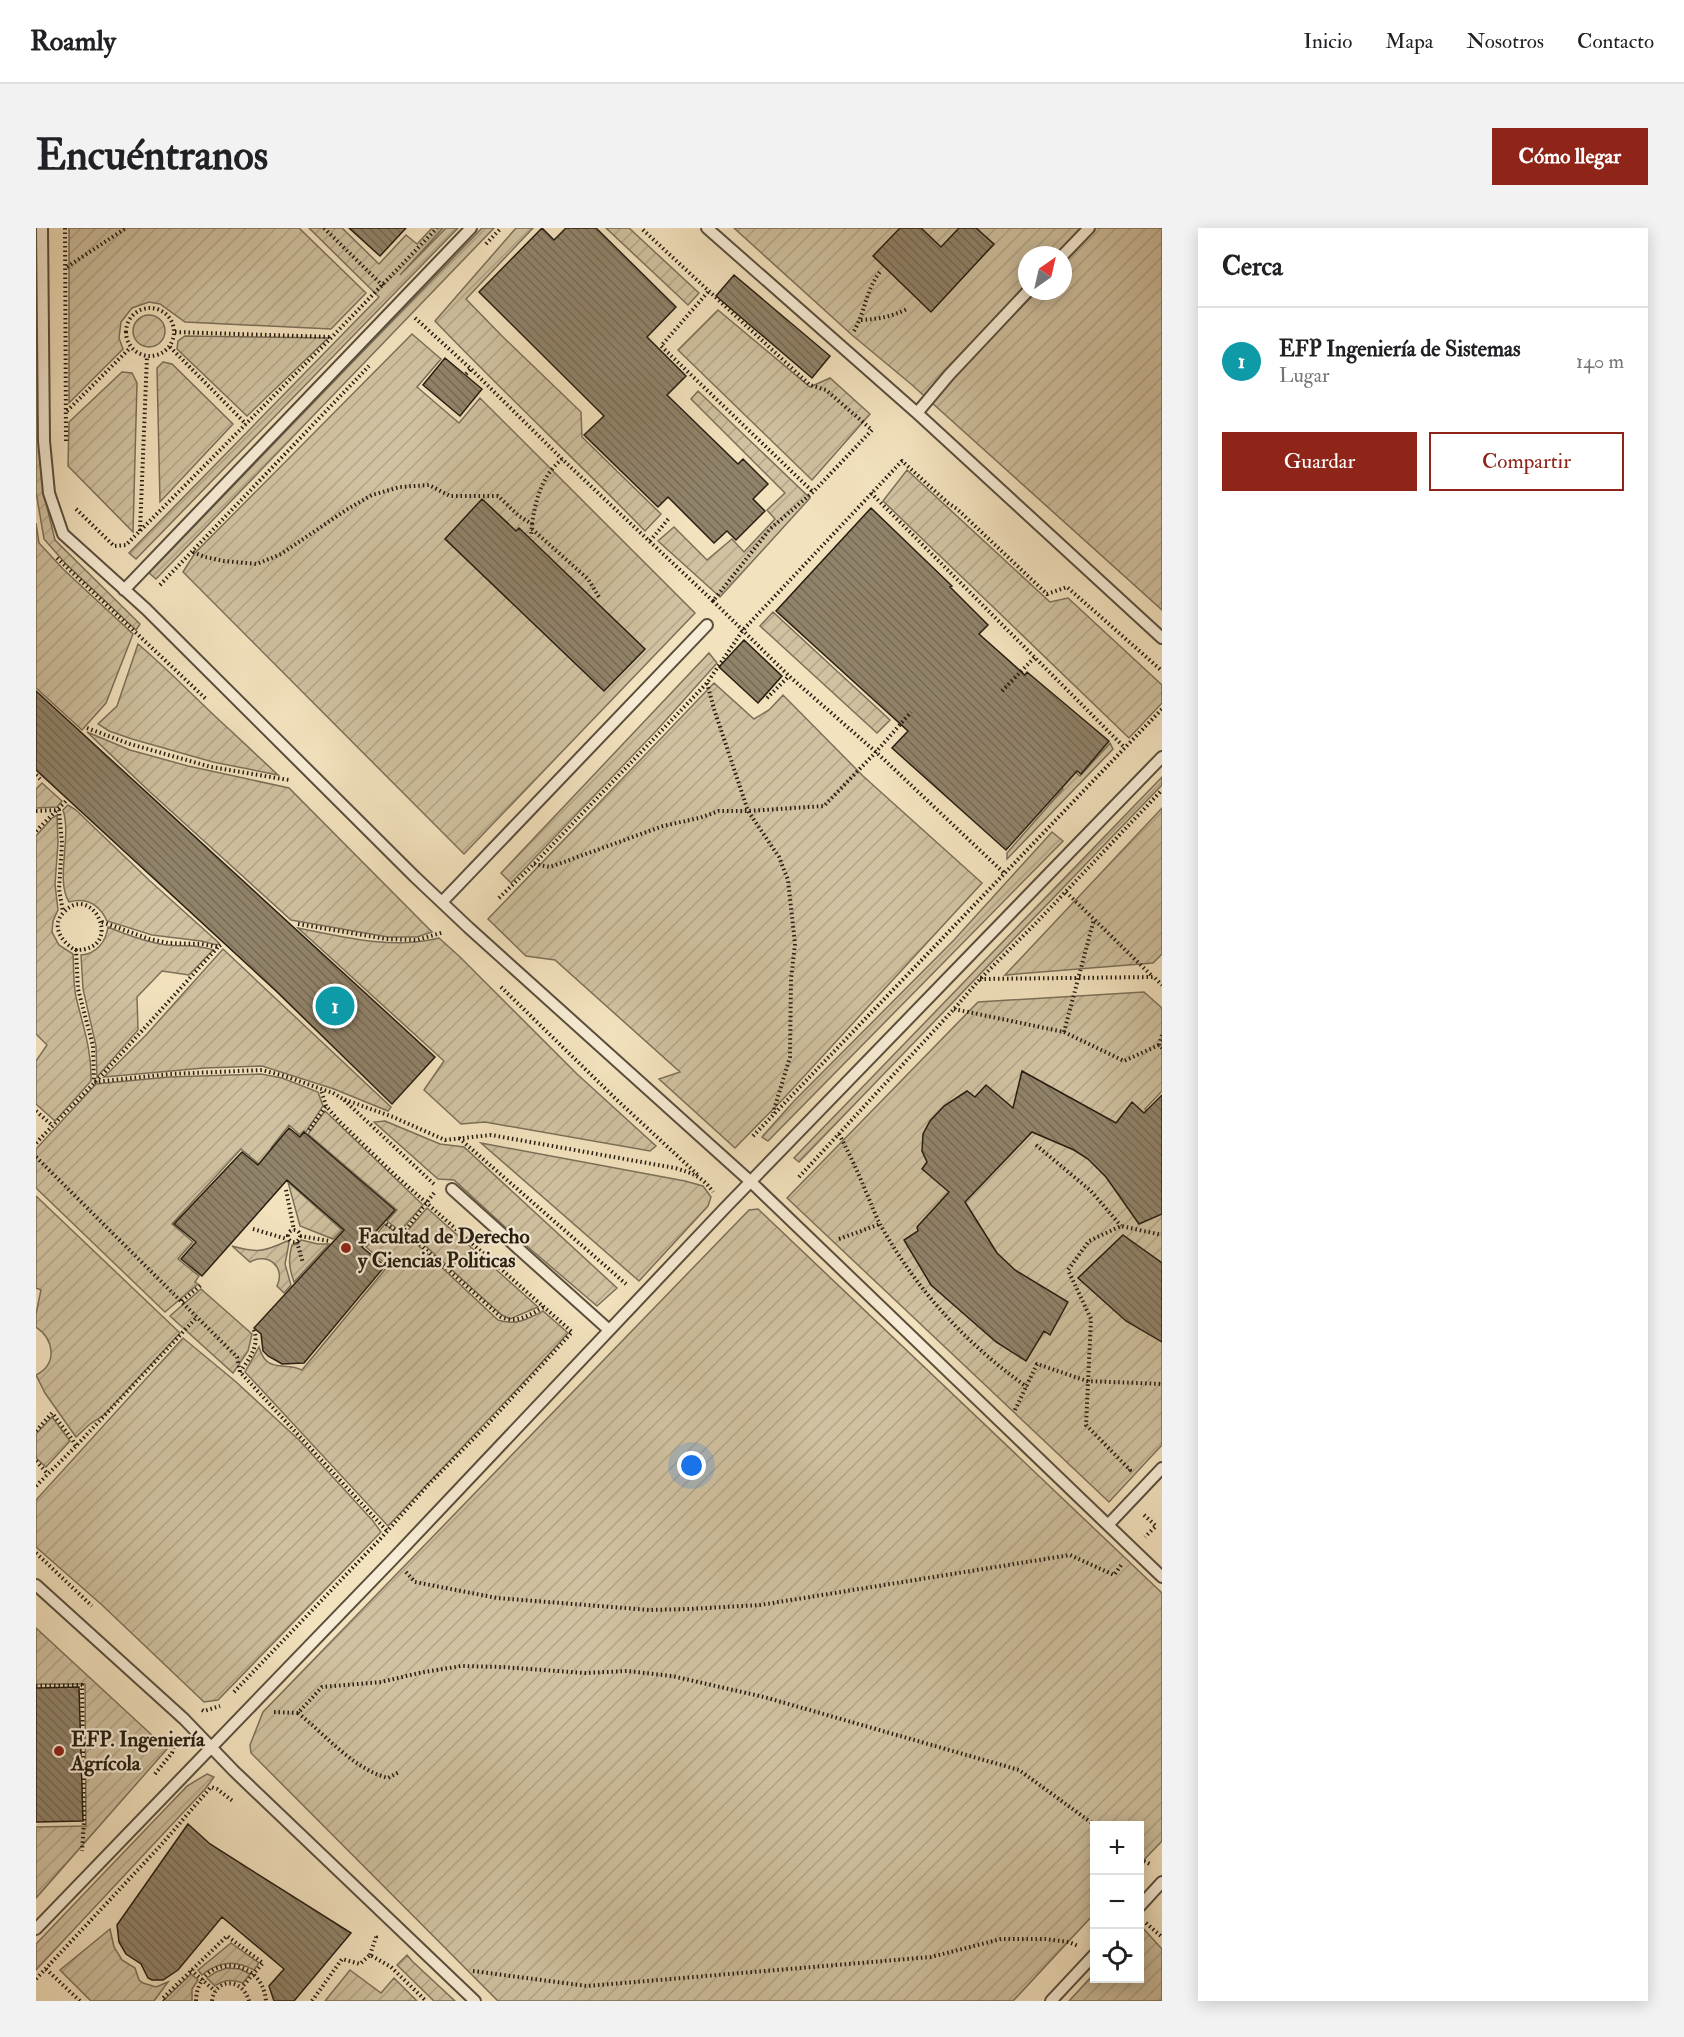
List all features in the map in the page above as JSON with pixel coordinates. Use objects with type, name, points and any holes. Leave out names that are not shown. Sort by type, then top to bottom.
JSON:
[{"type":"lane","points":[[42,228],[44,441],[49,494],[63,534],[146,609],[442,902],[751,1182],[1162,1577]]},
{"type":"lane","points":[[124,590],[471,228]]},
{"type":"lane","points":[[707,228],[917,413],[1162,638]]},
{"type":"lane","points":[[1072,246],[1089,228]]},
{"type":"lane","points":[[917,413],[949,375],[1020,300]]},
{"type":"lane","points":[[442,902],[707,625]]},
{"type":"lane","points":[[36,1929],[393,1559],[640,1296],[1162,757]]},
{"type":"lane","points":[[452,1190],[609,1330]]},
{"type":"lane","points":[[1108,1525],[1162,1468]]},
{"type":"lane","points":[[36,1585],[212,1747],[234,1771],[475,2001]]},
{"type":"lane","points":[[1144,1902],[1162,1882]]},
{"type":"lane","points":[[1051,2001],[1090,1952]]},
{"type":"path","points":[[65,228],[66,450]]},
{"type":"path","points":[[66,267],[126,228]]},
{"type":"path","points":[[324,228],[383,286]]},
{"type":"path","points":[[72,500],[75,507],[114,546],[126,545],[383,286],[437,228]]},
{"type":"path","points":[[485,244],[501,228]]},
{"type":"path","points":[[641,228],[810,385],[826,390],[872,430],[813,492],[770,529],[713,601]]},
{"type":"path","points":[[842,349],[861,320],[871,286],[880,272]]},
{"type":"path","points":[[708,292],[661,346],[813,492]]},
{"type":"path","points":[[152,308],[164,312],[172,322],[175,332],[170,347],[159,355],[147,356],[130,348],[125,329],[130,317],[140,310],[152,308]]},
{"type":"path","points":[[861,320],[893,316],[907,309]]},
{"type":"path","points":[[423,310],[415,318],[789,675],[876,752],[1004,873]]},
{"type":"path","points":[[175,332],[332,337]]},
{"type":"path","points":[[170,347],[246,424]]},
{"type":"path","points":[[66,411],[130,348]]},
{"type":"path","points":[[140,531],[147,356]]},
{"type":"path","points":[[160,585],[374,362]]},
{"type":"path","points":[[466,374],[471,369]]},
{"type":"path","points":[[531,537],[536,500],[542,483],[551,468],[562,459]]},
{"type":"path","points":[[499,898],[707,683],[743,630],[902,460],[1047,594],[1067,587],[1162,671]]},
{"type":"path","points":[[192,552],[224,561],[257,564],[281,554],[372,495],[400,487],[429,485],[450,496],[498,496],[588,579],[599,597]]},
{"type":"path","points":[[871,493],[1124,747]]},
{"type":"path","points":[[650,541],[670,517]]},
{"type":"path","points":[[1002,691],[1035,657]]},
{"type":"path","points":[[767,698],[789,675]]},
{"type":"path","points":[[707,683],[748,811],[779,857],[788,880],[795,944],[791,979],[790,1058],[772,1117]]},
{"type":"path","points":[[753,1136],[1162,709]]},
{"type":"path","points":[[534,864],[550,867],[663,826],[719,811],[824,806],[911,712]]},
{"type":"path","points":[[87,728],[130,744],[211,767],[290,780]]},
{"type":"path","points":[[36,775],[40,779]]},
{"type":"path","points":[[799,1177],[980,979],[1162,790]]},
{"type":"path","points":[[36,831],[68,799]]},
{"type":"path","points":[[36,811],[59,810]]},
{"type":"path","points":[[59,810],[62,843],[59,889],[63,912]]},
{"type":"path","points":[[1066,892],[1162,985]]},
{"type":"path","points":[[74,906],[89,907],[98,914],[102,922],[102,931],[96,944],[88,949],[75,950],[66,945],[59,936],[58,922],[63,912],[74,906]]},
{"type":"path","points":[[1064,1032],[1094,919]]},
{"type":"path","points":[[36,1143],[220,946],[159,941],[128,933],[102,922]]},
{"type":"path","points":[[298,924],[386,939],[417,940],[444,932]]},
{"type":"path","points":[[75,950],[78,989],[93,1046],[94,1082]]},
{"type":"path","points":[[980,979],[1154,977]]},
{"type":"path","points":[[954,1009],[1064,1032],[1124,1061],[1161,1046],[1162,1035]]},
{"type":"path","points":[[94,1082],[262,1070],[333,1093],[445,1140],[491,1135],[520,1139],[675,1168],[698,1175],[707,1183]]},
{"type":"path","points":[[232,1694],[572,1332],[427,1204],[339,1121],[326,1106],[321,1090]]},
{"type":"path","points":[[343,1099],[437,1188]]},
{"type":"path","points":[[309,1130],[326,1106]]},
{"type":"path","points":[[36,1111],[53,1126]]},
{"type":"path","points":[[839,1134],[853,1159],[880,1224],[911,1273],[960,1333],[1002,1370],[1027,1387]]},
{"type":"path","points":[[459,1138],[640,1296]]},
{"type":"path","points":[[1036,1145],[1091,1191],[1121,1226]]},
{"type":"path","points":[[36,1157],[237,1357],[240,1372],[387,1531]]},
{"type":"path","points":[[286,1190],[294,1230]]},
{"type":"path","points":[[405,1230],[427,1204]]},
{"type":"path","points":[[386,1224],[395,1230],[405,1230],[501,1317],[510,1321],[526,1317],[544,1307]]},
{"type":"path","points":[[819,1247],[880,1224]]},
{"type":"path","points":[[1122,1479],[1130,1470],[1086,1425],[1091,1319],[1068,1270],[1089,1241],[1121,1226],[1162,1234]]},
{"type":"path","points":[[253,1229],[297,1242]]},
{"type":"path","points":[[294,1230],[299,1232],[300,1236]]},
{"type":"path","points":[[288,1239],[287,1234],[294,1230]]},
{"type":"path","points":[[300,1236],[330,1241]]},
{"type":"path","points":[[300,1236],[297,1242],[303,1263]]},
{"type":"path","points":[[182,1301],[201,1285]]},
{"type":"path","points":[[36,1486],[197,1317]]},
{"type":"path","points":[[240,1372],[255,1348],[256,1337],[253,1328]]},
{"type":"path","points":[[1006,1427],[1036,1364],[1087,1381],[1162,1384]]},
{"type":"path","points":[[36,1431],[52,1413],[76,1446]]},
{"type":"path","points":[[36,1461],[48,1474]]},
{"type":"path","points":[[1140,1511],[1156,1526],[1162,1527]]},
{"type":"path","points":[[1145,1537],[1156,1526]]},
{"type":"path","points":[[393,1559],[415,1582],[497,1598],[659,1610],[760,1605],[1070,1555],[1114,1575],[1133,1549]]},
{"type":"path","points":[[36,1553],[95,1608]]},
{"type":"path","points":[[298,1713],[322,1687],[381,1682],[419,1672],[461,1666],[585,1672],[627,1671],[672,1676],[764,1697],[1019,1770],[1090,1822]]},
{"type":"path","points":[[36,1686],[82,1685],[84,1822],[79,1860],[87,1852]]},
{"type":"path","points":[[195,1703],[204,1711],[219,1708],[226,1701]]},
{"type":"path","points":[[246,1710],[298,1713],[326,1738],[374,1774],[388,1778],[399,1772]]},
{"type":"path","points":[[149,1781],[172,1753],[176,1737]]},
{"type":"path","points":[[36,1979],[161,1845],[210,1787],[217,1789],[239,1806]]},
{"type":"path","points":[[1144,1920],[1162,1937]]},
{"type":"path","points":[[312,2001],[342,1959],[360,1964],[370,1955],[376,1937],[368,1929]]},
{"type":"path","points":[[162,2000],[227,1936],[263,1963],[242,1987]]},
{"type":"path","points":[[450,1976],[466,1970],[587,1986],[931,1957],[1001,1939],[1045,1939],[1069,1942],[1090,1952]]},
{"type":"path","points":[[370,1955],[391,1967],[426,2001]]},
{"type":"path","points":[[196,2001],[196,1991],[202,1979],[216,1969],[241,1966],[254,1974],[263,1986],[266,2001]]},
{"type":"path","points":[[46,1969],[80,2001]]},
{"type":"path","points":[[191,1970],[216,1991]]},
{"type":"path","points":[[212,2001],[216,1991],[226,1984],[236,1984],[242,1987],[249,2001]]},
{"type":"shaded area","points":[[36,228],[44,495],[55,540],[140,624],[136,630],[66,564],[44,539],[36,492]]},
{"type":"shaded area","points":[[69,228],[299,228],[366,293],[331,329],[185,322],[160,304],[149,302],[132,308],[121,322],[119,338],[123,349],[69,403]]},
{"type":"shaded area","points":[[309,228],[342,228],[379,264],[406,235],[417,244],[432,228],[443,228],[400,275],[446,228],[458,228],[136,559],[129,553],[379,297]]},
{"type":"shaded area","points":[[482,228],[494,228],[156,579],[149,573]]},
{"type":"shaded area","points":[[516,228],[533,228],[466,299],[581,412],[582,437],[661,514],[645,531],[435,321]]},
{"type":"shaded area","points":[[606,228],[629,228],[699,293],[688,305]]},
{"type":"shaded area","points":[[734,228],[1162,228],[1162,610],[911,384],[852,335]]},
{"type":"shaded area","points":[[718,310],[810,387],[830,378],[870,414],[812,480],[678,350]]},
{"type":"shaded area","points":[[149,315],[160,320],[165,331],[160,342],[149,347],[138,342],[133,331],[138,320]]},
{"type":"shaded area","points":[[412,334],[441,359],[417,387],[459,423],[480,398],[695,613],[464,854],[183,572],[195,553]]},
{"type":"shaded area","points":[[185,336],[328,338],[247,416],[177,349],[178,341]]},
{"type":"shaded area","points":[[163,362],[172,364],[233,424],[160,502],[157,368]]},
{"type":"shaded area","points":[[122,372],[132,373],[137,383],[133,532],[68,466],[69,422]]},
{"type":"shaded area","points":[[698,391],[810,498],[720,597],[658,541],[674,527],[707,560],[732,539],[744,552],[775,519],[767,510],[785,493],[691,399]]},
{"type":"shaded area","points":[[907,470],[1050,602],[1068,598],[1162,685],[1162,703],[1129,738],[883,501]]},
{"type":"shaded area","points":[[36,523],[39,543],[63,569],[133,634],[106,703],[82,730],[36,688]]},
{"type":"shaded area","points":[[773,612],[890,720],[877,733],[760,626]]},
{"type":"shaded area","points":[[138,644],[278,775],[213,762],[132,739],[109,731],[98,724],[117,706]]},
{"type":"shaded area","points":[[709,653],[717,663],[657,730],[511,883],[501,873]]},
{"type":"shaded area","points":[[714,683],[754,719],[769,710],[783,695],[863,776],[982,883],[785,1097],[735,1148],[659,1079],[680,1072],[555,960],[526,956],[488,919]]},
{"type":"shaded area","points":[[87,732],[130,750],[188,766],[289,788],[432,932],[417,937],[388,937],[291,920]]},
{"type":"shaded area","points":[[1110,743],[1113,749],[1007,859],[1007,853],[1063,789],[1033,763],[1047,747],[1080,776]]},
{"type":"shaded area","points":[[1162,777],[1162,785],[799,1162],[794,1158]]},
{"type":"shaded area","points":[[42,783],[62,801],[57,807],[36,808],[36,789]]},
{"type":"shaded area","points":[[68,805],[219,943],[217,945],[152,935],[107,921],[96,906],[87,901],[69,902],[63,882],[66,833],[63,810]]},
{"type":"shaded area","points":[[1162,808],[1162,954],[1153,963],[1005,975]]},
{"type":"shaded area","points":[[57,815],[58,843],[55,884],[58,910],[53,921],[52,932],[59,945],[73,954],[75,992],[89,1049],[91,1081],[55,1121],[36,1104],[36,1061],[47,1045],[36,1034],[36,836]]},
{"type":"shaded area","points":[[1052,832],[1063,841],[768,1141],[762,1137],[794,1101],[954,940]]},
{"type":"shaded area","points":[[108,927],[159,944],[213,950],[189,975],[162,971],[137,997],[138,1030],[97,1077],[96,1046],[83,989],[81,955],[96,950],[105,938]]},
{"type":"shaded area","points":[[298,928],[368,941],[404,943],[439,938],[577,1074],[656,1146],[650,1151],[485,1122],[461,1124],[424,1090],[444,1061]]},
{"type":"shaded area","points":[[223,949],[391,1107],[388,1111],[334,1089],[262,1066],[204,1068],[104,1077],[147,1034]]},
{"type":"shaded area","points":[[1144,992],[1162,1008],[1162,1091],[1145,1109],[1162,1126],[1162,1445],[1109,1502],[787,1198],[978,1002]]},
{"type":"shaded area","points":[[261,1074],[282,1078],[318,1092],[323,1106],[306,1132],[300,1135],[289,1125],[271,1148],[283,1160],[272,1175],[241,1149],[172,1224],[193,1242],[178,1259],[199,1276],[195,1282],[198,1284],[165,1312],[36,1188],[36,1149],[96,1084],[169,1077]]},
{"type":"shaded area","points":[[325,1111],[423,1205],[403,1228],[396,1228],[387,1221],[397,1210],[308,1134]]},
{"type":"shaded area","points":[[385,1121],[440,1144],[464,1147],[617,1288],[597,1306],[454,1180],[438,1179],[374,1122]]},
{"type":"shaded area","points":[[481,1143],[685,1181],[703,1186],[711,1197],[708,1206],[639,1281]]},
{"type":"shaded area","points":[[288,1182],[342,1230],[333,1239],[300,1226]]},
{"type":"shaded area","points":[[36,1196],[180,1333],[104,1415],[76,1437],[45,1393],[36,1375],[48,1365],[51,1351],[47,1338],[36,1327],[41,1290],[36,1288]]},
{"type":"shaded area","points":[[427,1208],[538,1307],[510,1319],[486,1301],[408,1230]]},
{"type":"shaded area","points":[[758,1209],[1162,1593],[1162,1841],[1144,1860],[1144,1821],[1090,1821],[1090,1918],[1013,2001],[498,2001],[251,1753],[250,1745],[263,1712],[749,1210]]},
{"type":"shaded area","points":[[385,1224],[395,1232],[405,1233],[498,1320],[516,1322],[543,1311],[568,1333],[388,1526],[245,1372],[259,1347],[262,1356],[272,1364],[302,1370],[388,1266],[366,1247]]},
{"type":"shaded area","points":[[301,1240],[329,1244],[294,1282],[290,1268],[290,1255],[292,1245],[298,1244]]},
{"type":"shaded area","points":[[287,1241],[289,1243],[285,1264],[291,1285],[284,1293],[277,1286],[279,1273],[274,1263],[263,1259],[250,1262],[232,1246],[247,1250],[260,1250]]},
{"type":"shaded area","points":[[201,1289],[252,1334],[248,1351],[233,1373],[170,1316]]},
{"type":"shaded area","points":[[183,1338],[235,1381],[299,1440],[381,1532],[218,1700],[204,1702],[102,1605],[36,1547],[36,1500]]},
{"type":"shaded area","points":[[52,1417],[70,1441],[46,1467],[36,1458],[36,1434]]},
{"type":"shaded area","points":[[36,1628],[167,1749],[36,1898],[36,1827],[86,1826],[85,1684],[36,1684]]},
{"type":"shaded area","points":[[207,1774],[214,1777],[206,1788],[36,1970],[36,1944],[187,1786]]},
{"type":"shaded area","points":[[110,1929],[114,1947],[122,1960],[135,1968],[139,1980],[156,1987],[168,1982],[154,2001],[91,2001],[60,1970]]},
{"type":"shaded area","points":[[1144,1929],[1162,1949],[1162,2001],[1069,2001],[1090,1978],[1090,1983],[1144,1983]]},
{"type":"shaded area","points":[[231,1943],[259,1963],[254,1970],[234,1963],[215,1967],[202,1975],[198,1970]]},
{"type":"shaded area","points":[[407,1955],[455,2001],[434,2001],[397,1965]]},
{"type":"shaded area","points":[[227,1968],[240,1969],[250,1974],[243,1983],[229,1980],[215,1986],[207,1978]]},
{"type":"shaded area","points":[[350,1970],[381,1993],[394,1978],[417,2001],[325,2001]]},
{"type":"shaded area","points":[[191,1974],[198,1980],[192,1989],[192,2001],[167,2001],[165,1999]]},
{"type":"building","points":[[349,228],[406,228],[380,256]]},
{"type":"building","points":[[542,228],[554,240],[566,228],[596,228],[676,307],[647,337],[686,376],[667,395],[738,464],[743,459],[768,484],[753,499],[765,511],[736,540],[727,531],[714,543],[668,497],[658,507],[584,435],[604,416],[479,292]]},
{"type":"building","points":[[900,228],[921,228],[941,247],[959,228],[976,228],[994,244],[931,312],[873,256]]},
{"type":"building","points":[[734,275],[830,356],[812,378],[716,296]]},
{"type":"building","points":[[445,358],[482,389],[460,416],[423,385]]},
{"type":"building","points":[[482,499],[516,531],[519,528],[645,649],[604,691],[445,539]]},
{"type":"building","points":[[871,508],[952,586],[950,587],[988,625],[979,634],[1025,675],[1027,672],[1109,741],[1081,774],[1077,771],[1006,850],[892,748],[908,731],[776,611]]},
{"type":"building","points":[[744,640],[782,676],[758,703],[719,667]]},
{"type":"building","points":[[36,691],[435,1057],[392,1104],[276,991],[36,770]]},
{"type":"building","points":[[1022,1071],[1116,1123],[1132,1102],[1144,1113],[1162,1095],[1162,1214],[1139,1224],[1106,1177],[1088,1159],[1074,1150],[1032,1132],[965,1202],[997,1253],[1015,1270],[1068,1302],[1050,1335],[1044,1331],[1026,1361],[996,1342],[931,1285],[904,1240],[918,1231],[917,1227],[949,1192],[922,1169],[927,1162],[922,1151],[923,1134],[930,1121],[944,1106],[967,1091],[975,1097],[986,1085],[1013,1108]]},
{"type":"building","name":"Facultad de Derecho y Ciencias Politicas","points":[[289,1128],[300,1137],[304,1132],[395,1210],[362,1247],[385,1266],[304,1363],[282,1364],[263,1351],[261,1334],[254,1328],[344,1230],[287,1180],[202,1276],[181,1259],[196,1242],[174,1224],[242,1152],[258,1165]]},
{"type":"building","points":[[1123,1235],[1162,1263],[1162,1342],[1126,1321],[1078,1278]]},
{"type":"building","name":"EFP. Ingeniería Agrícola","points":[[79,1687],[83,1821],[36,1822],[36,1688]]},
{"type":"building","points":[[188,1824],[210,1844],[351,1933],[294,2001],[274,2001],[269,1986],[284,1969],[222,1917],[178,1970],[163,1980],[148,1978],[141,1964],[126,1954],[119,1942],[117,1925]]},
{"type":"place","name":"EFP Ingeniería de Sistemas","points":[[335,1006]]},
{"type":"place","name":"Facultad de Derecho y Ciencias Politicas","points":[[346,1248]]},
{"type":"place","name":"EFP. Ingeniería Agrícola","points":[[59,1751]]}]
